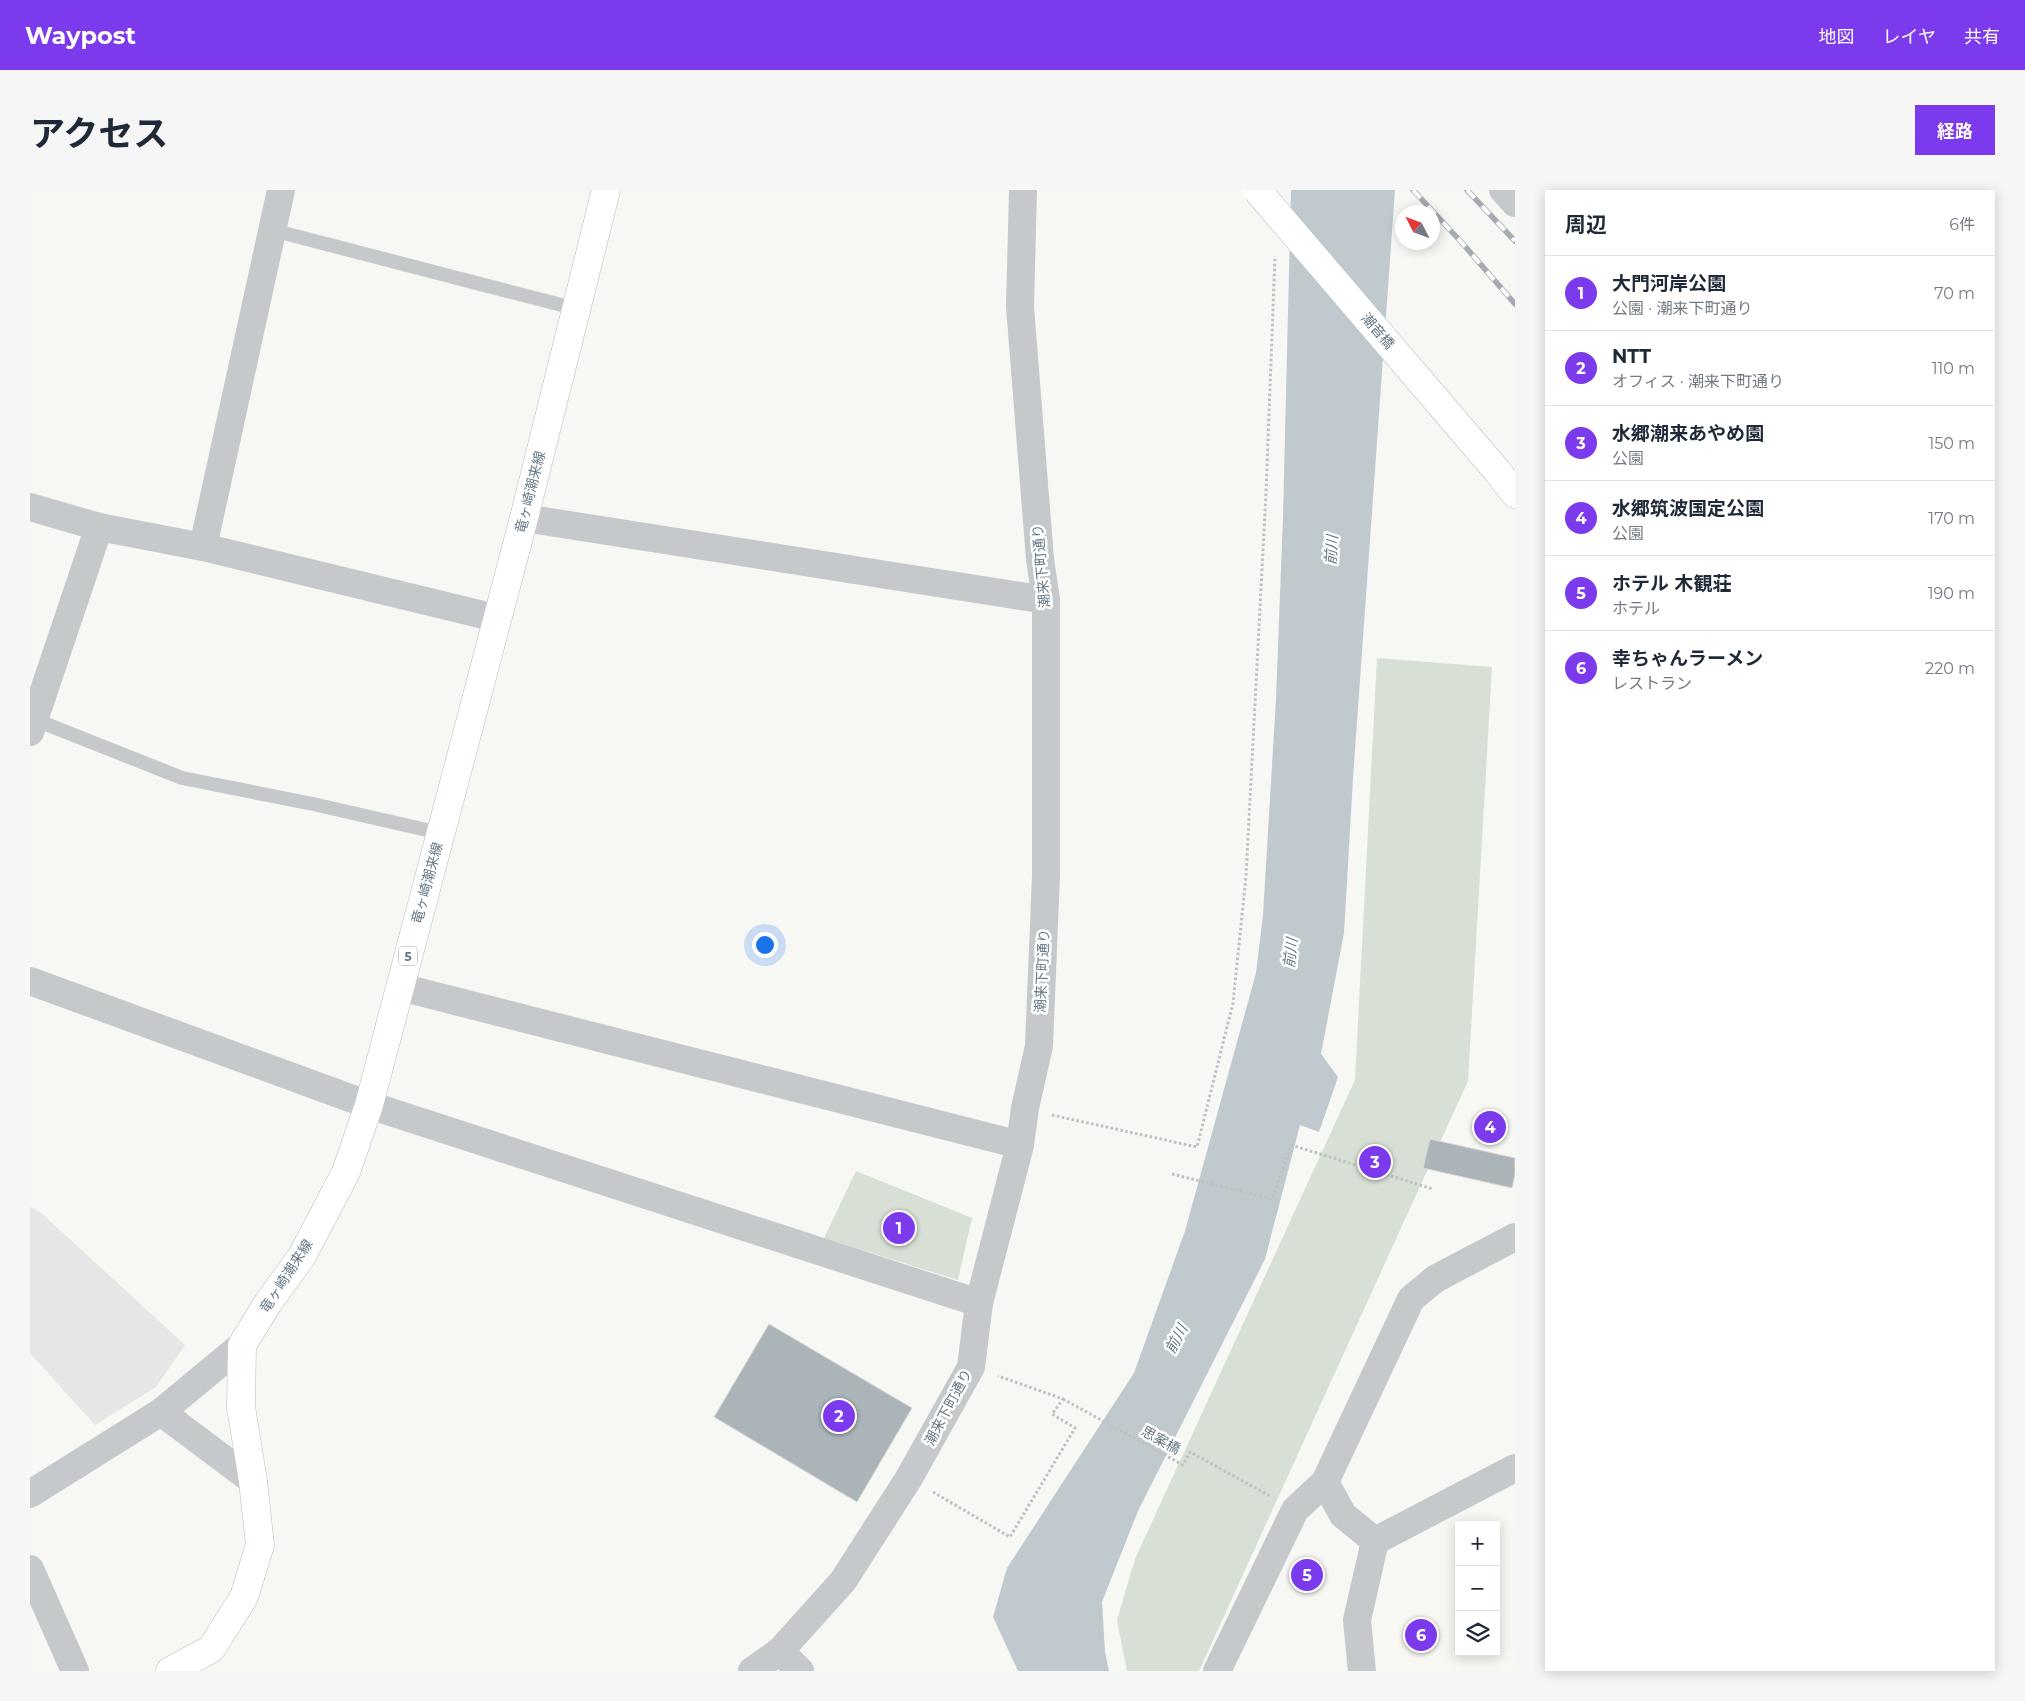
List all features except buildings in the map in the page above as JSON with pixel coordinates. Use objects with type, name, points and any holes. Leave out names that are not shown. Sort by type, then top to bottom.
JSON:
[{"type":"main road","name":"竜ヶ崎潮来線","points":[[242,1345],[268,1302],[302,1256],[346,1172],[369,1104],[524,518],[606,190]]},
{"type":"main road","name":"潮音橋","points":[[1257,190],[1515,494]]},
{"type":"main road","points":[[170,1671],[211,1649],[244,1597],[260,1545],[254,1481],[241,1407],[242,1345]]},
{"type":"street","points":[[203,548],[281,190]]},
{"type":"street","name":"潮来下町通り","points":[[752,1671],[780,1650],[843,1581],[909,1478],[970,1367],[979,1303],[1020,1145],[1025,1108],[1039,1046],[1045,894],[1046,600],[1040,559],[1020,307],[1023,190]]},
{"type":"street","points":[[1503,190],[1515,203]]},
{"type":"street","points":[[30,507],[99,527],[203,548],[496,618]]},
{"type":"street","points":[[524,518],[1046,600]]},
{"type":"street","points":[[32,723],[99,527]]},
{"type":"street","points":[[30,981],[369,1104],[979,1303]]},
{"type":"street","points":[[400,987],[1020,1145]]},
{"type":"street","points":[[1217,1671],[1295,1510],[1325,1482],[1411,1299],[1435,1279],[1515,1237]]},
{"type":"street","points":[[30,1494],[161,1412],[242,1345]]},
{"type":"street","points":[[161,1412],[254,1481]]},
{"type":"street","points":[[1362,1671],[1357,1620],[1375,1541],[1515,1468]]},
{"type":"street","points":[[1325,1482],[1343,1515],[1375,1541]]},
{"type":"street","points":[[30,1569],[75,1671]]},
{"type":"street","points":[[780,1650],[800,1671]]},
{"type":"lane","points":[[272,230],[577,308]]},
{"type":"lane","points":[[32,723],[182,778],[313,804],[440,833]]},
{"type":"path","points":[[1025,1108],[1197,1147],[1233,1003],[1246,876],[1266,493],[1275,249]]},
{"type":"path","points":[[1172,1174],[1272,1199],[1291,1145],[1433,1189]]},
{"type":"path","points":[[909,1478],[1010,1537],[1076,1428],[1052,1414],[1063,1399],[970,1367]]},
{"type":"path","name":"思案橋","points":[[1063,1399],[1183,1465],[1190,1452],[1295,1510]]},
{"type":"shaded area","points":[[1377,658],[1492,667],[1468,1081],[1199,1671],[1127,1671],[1117,1620],[1135,1559],[1355,1080]]},
{"type":"shaded area","points":[[856,1171],[972,1218],[958,1280],[824,1238]]},
{"type":"shaded area","points":[[30,1207],[40,1212],[185,1345],[156,1387],[95,1425],[30,1353]]},
{"type":"water","name":"前川","points":[[1291,190],[1395,190],[1353,778],[1344,933],[1321,1054],[1338,1077],[1319,1132],[1300,1125],[1265,1259],[1138,1511],[1102,1602],[1105,1652],[1109,1671],[1018,1671],[993,1617],[1007,1568],[1134,1373],[1185,1231],[1256,973],[1263,915],[1276,699],[1283,517]]},
{"type":"railway","points":[[1413,190],[1515,304]]},
{"type":"railway","points":[[1467,190],[1515,241]]},
{"type":"place","name":"水郷筑波国定公園","points":[[1490,1127]]},
{"type":"place","name":"水郷潮来あやめ園","points":[[1375,1162]]},
{"type":"place","name":"大門河岸公園","points":[[899,1228]]},
{"type":"place","name":"NTT","points":[[839,1416]]},
{"type":"place","name":"ホテル 木観荘","points":[[1307,1575]]},
{"type":"place","name":"幸ちゃんラーメン","points":[[1421,1635]]}]
